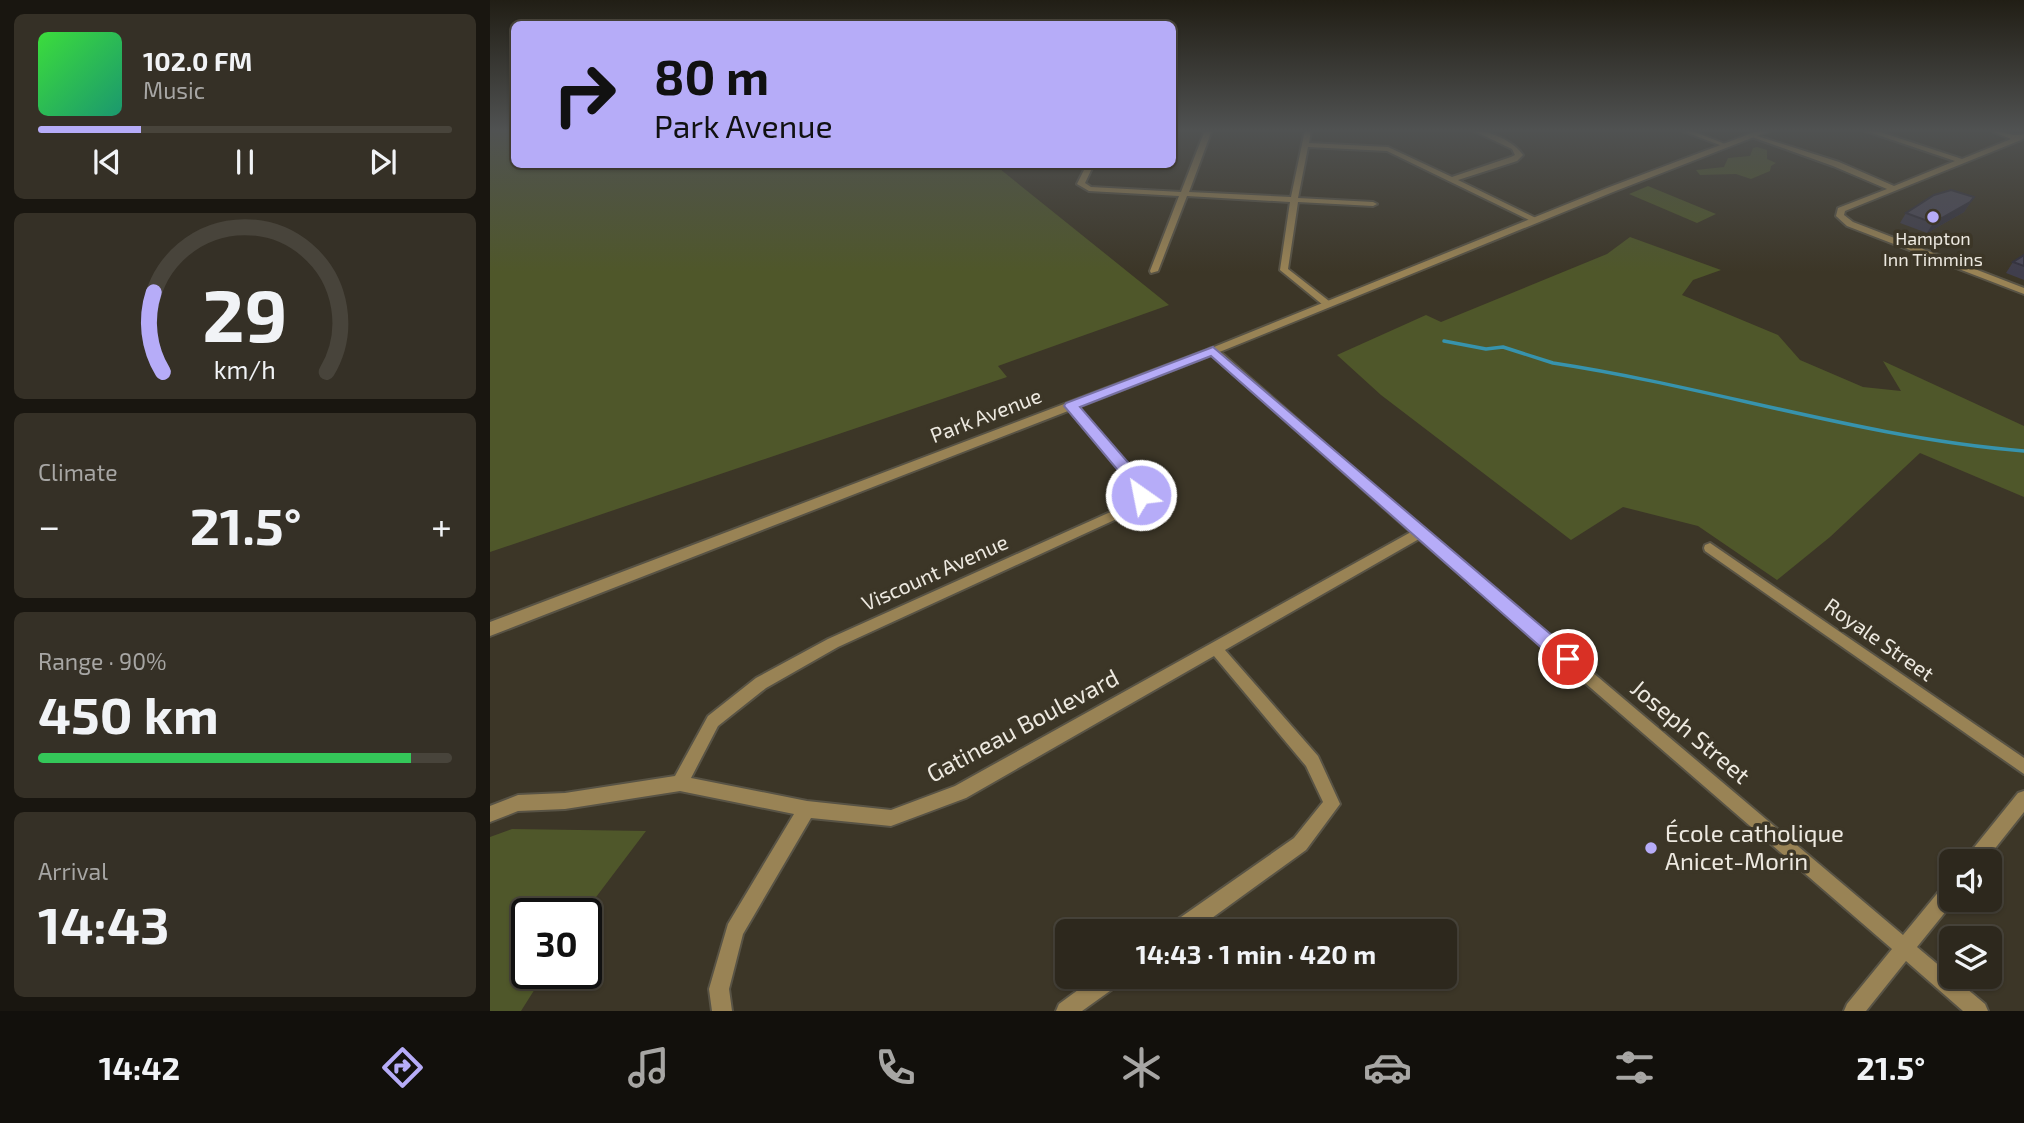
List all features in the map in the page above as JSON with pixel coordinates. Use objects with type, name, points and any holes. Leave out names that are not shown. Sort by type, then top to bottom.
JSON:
[{"type":"street","points":[[1084,177],[1081,184],[1089,189],[1373,204]]},
{"type":"street","points":[[1154,271],[1191,177]]},
{"type":"street","points":[[1299,177],[1284,270],[1326,303]]},
{"type":"street","points":[[1448,177],[1536,220]]},
{"type":"street","points":[[1452,179],[1458,177]]},
{"type":"street","name":"Park Avenue","points":[[490,629],[1213,351],[1326,303],[1647,177]]},
{"type":"street","points":[[1868,177],[1894,188]]},
{"type":"street","points":[[1924,177],[1841,210],[1840,216],[1850,223],[2024,291]]},
{"type":"street","name":"Joseph Street","points":[[1213,351],[1420,533],[1978,1011]]},
{"type":"street","name":"Viscount Avenue","points":[[680,783],[713,721],[761,683],[833,643],[1130,508],[1141,495],[1139,486],[1071,406]]},
{"type":"street","name":"Gatineau Boulevard","points":[[490,814],[518,803],[565,800],[680,783],[807,809],[891,818],[960,792],[1420,533]]},
{"type":"street","name":"Royale Street","points":[[1710,548],[2024,767]]},
{"type":"street","points":[[1195,919],[1300,844],[1332,804],[1312,761],[1215,648]]},
{"type":"street","points":[[1984,849],[2024,799]]},
{"type":"street","points":[[722,1011],[719,989],[735,931],[807,809]]},
{"type":"street","points":[[1854,1011],[1939,905]]},
{"type":"street","points":[[1066,1011],[1096,989]]},
{"type":"green space","points":[[490,177],[1010,177],[1169,305],[998,366],[1007,377],[490,552]]},
{"type":"green space","points":[[1648,186],[1716,214],[1697,223],[1629,194]]},
{"type":"green space","points":[[1630,237],[1721,270],[1693,280],[1682,295],[1778,335],[1800,360],[1863,387],[1901,391],[1883,361],[2024,426],[2024,497],[1920,453],[1830,537],[1777,580],[1698,526],[1623,507],[1571,540],[1381,395],[1337,355],[1426,315],[1441,322],[1607,254]]},
{"type":"green space","points":[[512,829],[646,831],[595,898],[511,898],[511,989],[535,989],[521,1011],[490,1011],[490,837]]},
{"type":"building","points":[[1951,190],[1974,197],[1933,223],[1906,213],[1934,195]]},
{"type":"building","points":[[2024,255],[2024,266],[2013,262]]},
{"type":"waterway","points":[[1444,341],[1486,349],[1503,347],[1553,363],[1671,385],[1846,424],[2024,451]]},
{"type":"place","name":"Hampton Inn Timmins","points":[[1933,217]]},
{"type":"place","name":"École catholique Anicet-Morin","points":[[1651,848]]},
{"type":"route","points":[[1141,495],[1139,486],[1071,406],[1213,351],[1568,659]]}]
